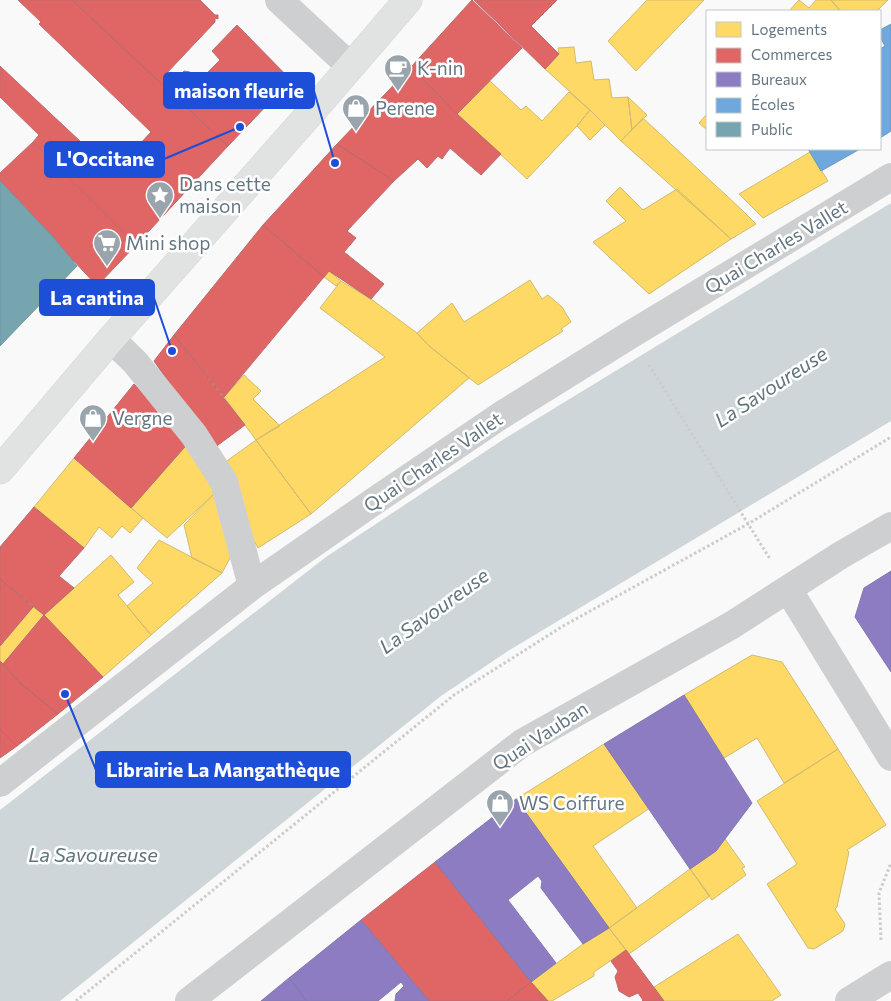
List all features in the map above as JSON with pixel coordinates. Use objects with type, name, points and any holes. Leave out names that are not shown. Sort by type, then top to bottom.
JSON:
[{"type":"main road","points":[[0,470],[111,339],[408,0]]},
{"type":"street","points":[[279,0],[350,66]]},
{"type":"street","name":"Quai Charles Vallet","points":[[0,782],[252,586],[500,416],[891,177]]},
{"type":"street","points":[[111,339],[135,362],[194,435],[224,482],[252,586]]},
{"type":"street","name":"Quai Vauban","points":[[190,1001],[522,743],[732,625],[891,526]]},
{"type":"street","points":[[788,589],[891,757]]},
{"type":"street","points":[[849,1001],[891,975]]},
{"type":"path","points":[[647,362],[788,589]]},
{"type":"path","points":[[76,1001],[454,695],[563,626],[748,524],[891,437]]},
{"type":"path","points":[[886,944],[881,941],[879,893],[891,863]]},
{"type":"water","name":"La Savoureuse","points":[[891,203],[891,421],[508,651],[441,696],[60,1001],[0,1001],[0,810],[326,557],[507,437]]},
{"type":"building: Logements","points":[[647,0],[704,0],[636,71],[608,41]]},
{"type":"building: Logements","points":[[799,0],[809,8],[816,0],[831,0],[839,10],[790,10]]},
{"type":"building: Logements","points":[[831,0],[888,0],[878,10],[840,10]]},
{"type":"building: Logements","points":[[574,47],[576,63],[591,61],[594,80],[609,79],[612,98],[628,97],[632,130],[621,141],[545,69],[559,54],[558,48]]},
{"type":"building: Logements","points":[[490,81],[521,110],[526,106],[542,121],[569,92],[590,110],[527,179],[457,114]]},
{"type":"building: Logements","points":[[628,97],[647,115],[632,130]]},
{"type":"building: Logements","points":[[590,110],[605,125],[590,140],[577,126]]},
{"type":"building: Logements","points":[[706,115],[706,129],[699,123]]},
{"type":"building: Logements","points":[[643,118],[756,224],[731,239],[621,141]]},
{"type":"building: Logements","points":[[810,152],[828,181],[763,218],[739,194]]},
{"type":"building: Logements","points":[[620,187],[643,210],[677,189],[731,239],[649,294],[593,242],[626,221],[606,201]]},
{"type":"building: Logements","points":[[329,271],[341,281],[336,286],[324,277]]},
{"type":"building: Logements","points":[[530,280],[542,299],[548,295],[562,307],[571,322],[561,329],[563,331],[478,385],[428,345],[417,333],[452,303],[464,322]]},
{"type":"building: Logements","points":[[341,281],[371,299],[417,333],[428,345],[469,378],[311,514],[256,440],[385,357],[320,308]]},
{"type":"building: Logements","points":[[244,375],[261,391],[253,399],[280,426],[256,440],[224,397]]},
{"type":"building: Logements","points":[[256,440],[311,514],[258,548],[250,534],[224,463]]},
{"type":"building: Logements","points":[[190,441],[215,493],[167,538],[131,508]]},
{"type":"building: Logements","points":[[74,458],[143,518],[130,533],[122,526],[112,538],[99,527],[84,548],[34,507]]},
{"type":"building: Logements","points":[[215,493],[231,556],[222,573],[192,558],[184,525]]},
{"type":"building: Logements","points":[[159,540],[222,573],[151,635],[127,606],[153,583],[137,568]]},
{"type":"building: Logements","points":[[111,555],[134,582],[118,595],[151,635],[103,677],[44,615]]},
{"type":"building: Logements","points":[[33,607],[44,615],[3,664],[0,661],[0,646]]},
{"type":"building: Logements","points":[[752,655],[782,662],[838,749],[784,783],[757,738],[724,758],[684,695]]},
{"type":"building: Logements","points":[[604,744],[650,808],[593,846],[637,908],[609,928],[516,799]]},
{"type":"building: Logements","points":[[838,749],[886,825],[847,850],[849,852],[835,909],[845,924],[843,931],[814,949],[808,948],[767,884],[797,864],[757,801]]},
{"type":"building: Logements","points":[[725,839],[745,867],[742,868],[746,875],[712,900],[690,869],[716,851]]},
{"type":"building: Logements","points":[[690,869],[710,896],[629,954],[609,928]]},
{"type":"building: Logements","points":[[609,928],[626,950],[594,972],[594,976],[552,1001],[548,1001],[531,982],[583,944]]},
{"type":"building: Logements","points":[[738,934],[781,995],[772,1001],[664,1001],[654,987]]},
{"type":"building: Commerces","points":[[18,0],[72,0],[228,146],[136,245],[33,142],[39,135],[0,97],[0,66],[98,158],[107,148],[123,162],[151,132],[39,24],[41,22]]},
{"type":"building: Commerces","points":[[72,0],[200,0],[215,15],[218,15],[218,19],[215,18],[215,22],[164,76],[178,78],[184,71],[190,72],[171,93]]},
{"type":"building: Commerces","points":[[472,0],[522,48],[457,114],[411,67]]},
{"type":"building: Commerces","points":[[474,0],[557,0],[531,26],[559,54],[545,69]]},
{"type":"building: Commerces","points":[[237,25],[291,80],[228,146],[171,93],[190,72],[199,81],[220,60],[212,51]]},
{"type":"building: Commerces","points":[[411,67],[457,114],[501,154],[481,175],[450,148],[442,159],[438,156],[427,168],[418,159],[394,181],[337,144]]},
{"type":"building: Commerces","points":[[33,142],[136,245],[97,286],[0,181],[0,173]]},
{"type":"building: Commerces","points":[[337,144],[394,181],[347,231],[356,238],[344,252],[384,284],[371,299],[329,271],[324,277],[263,225]]},
{"type":"building: Commerces","points":[[263,225],[324,277],[224,397],[174,335]]},
{"type":"building: Commerces","points":[[174,335],[245,425],[214,448],[154,361]]},
{"type":"building: Commerces","points":[[134,384],[190,441],[131,508],[74,458]]},
{"type":"building: Commerces","points":[[34,507],[84,548],[59,576],[74,588],[44,615],[0,579],[0,547]]},
{"type":"building: Commerces","points":[[0,579],[33,607],[0,646]]},
{"type":"building: Commerces","points":[[44,615],[103,677],[58,714],[20,683],[3,664]]},
{"type":"building: Commerces","points":[[0,661],[20,683],[58,714],[17,746],[0,729]]},
{"type":"building: Commerces","points":[[0,729],[17,746],[0,758]]},
{"type":"building: Commerces","points":[[435,862],[531,982],[507,1001],[429,1001],[361,920]]},
{"type":"building: Commerces","points":[[626,950],[664,1001],[642,1001],[638,993],[629,997],[619,991],[615,977],[618,971],[611,961]]},
{"type":"building: Commerces","points":[[531,982],[548,1001],[507,1001]]},
{"type":"building: Bureaux","points":[[891,571],[891,672],[855,617],[864,588]]},
{"type":"building: Bureaux","points":[[684,695],[752,803],[716,851],[690,869],[604,744]]},
{"type":"building: Bureaux","points":[[516,799],[609,928],[583,944],[541,888],[542,881],[538,876],[508,900],[556,963],[531,982],[435,862]]},
{"type":"building: Bureaux","points":[[361,920],[429,1001],[395,1001],[396,994],[404,986],[401,982],[378,1001],[307,1001],[289,978]]},
{"type":"building: Bureaux","points":[[289,978],[307,1001],[261,1001]]},
{"type":"building: Écoles","points":[[891,24],[891,131],[881,137],[881,48],[885,46],[881,39],[881,29]]},
{"type":"building: Écoles","points":[[809,150],[858,150],[821,171]]},
{"type":"building: Public","points":[[0,181],[53,237],[77,266],[0,346]]},
{"type":"place","name":"K-nin","points":[[398,92]]},
{"type":"place","name":"L'Occitane","points":[[240,127]]},
{"type":"place","name":"Perene","points":[[356,132]]},
{"type":"place","name":"maison fleurie","points":[[335,163]]},
{"type":"place","name":"Dans cette maison","points":[[160,219]]},
{"type":"place","name":"Mini shop","points":[[107,267]]},
{"type":"place","name":"La cantina","points":[[172,351]]},
{"type":"place","name":"Vergne","points":[[93,442]]},
{"type":"place","name":"Librairie La Mangathèque","points":[[65,694]]},
{"type":"place","name":"WS Coiffure","points":[[500,827]]}]
